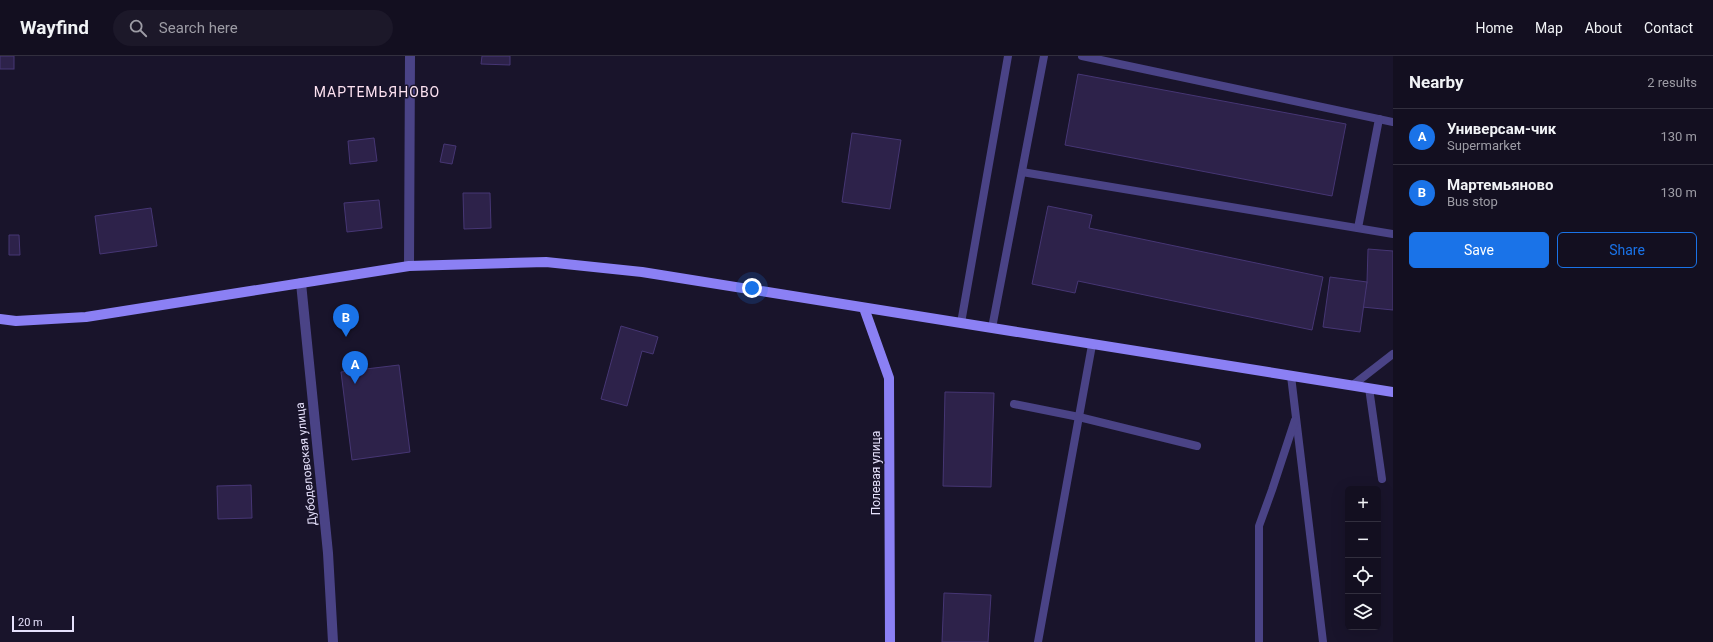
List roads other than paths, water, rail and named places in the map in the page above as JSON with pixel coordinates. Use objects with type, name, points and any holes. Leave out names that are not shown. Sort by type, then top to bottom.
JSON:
[{"type":"street","points":[[409,266],[410,56]]},
{"type":"street","points":[[0,319],[16,321],[86,317],[409,266],[546,262],[642,272],[1393,392]]},
{"type":"street","name":"Дубоделовская улица","points":[[301,283],[328,553],[333,642]]},
{"type":"street","name":"Полевая улица","points":[[864,308],[889,378],[890,642]]},
{"type":"lane","points":[[961,323],[1008,56]]},
{"type":"lane","points":[[992,328],[1044,56]]},
{"type":"lane","points":[[1082,56],[1393,122]]},
{"type":"lane","points":[[1358,228],[1379,119]]},
{"type":"lane","points":[[1022,172],[1393,234]]},
{"type":"lane","points":[[1038,642],[1092,345]]},
{"type":"lane","points":[[1353,386],[1393,354]]},
{"type":"lane","points":[[1291,376],[1323,642]]},
{"type":"lane","points":[[1369,388],[1382,479]]},
{"type":"lane","points":[[1014,404],[1079,417],[1197,446]]},
{"type":"lane","points":[[1259,642],[1259,526],[1296,417]]},
{"type":"place","name":"Мартемьяново","points":[[346,337]]},
{"type":"place","name":"Универсам-чик","points":[[355,384]]},
{"type":"district","name":"МАРТЕМЬЯНОВО","points":[[377,92]]}]
